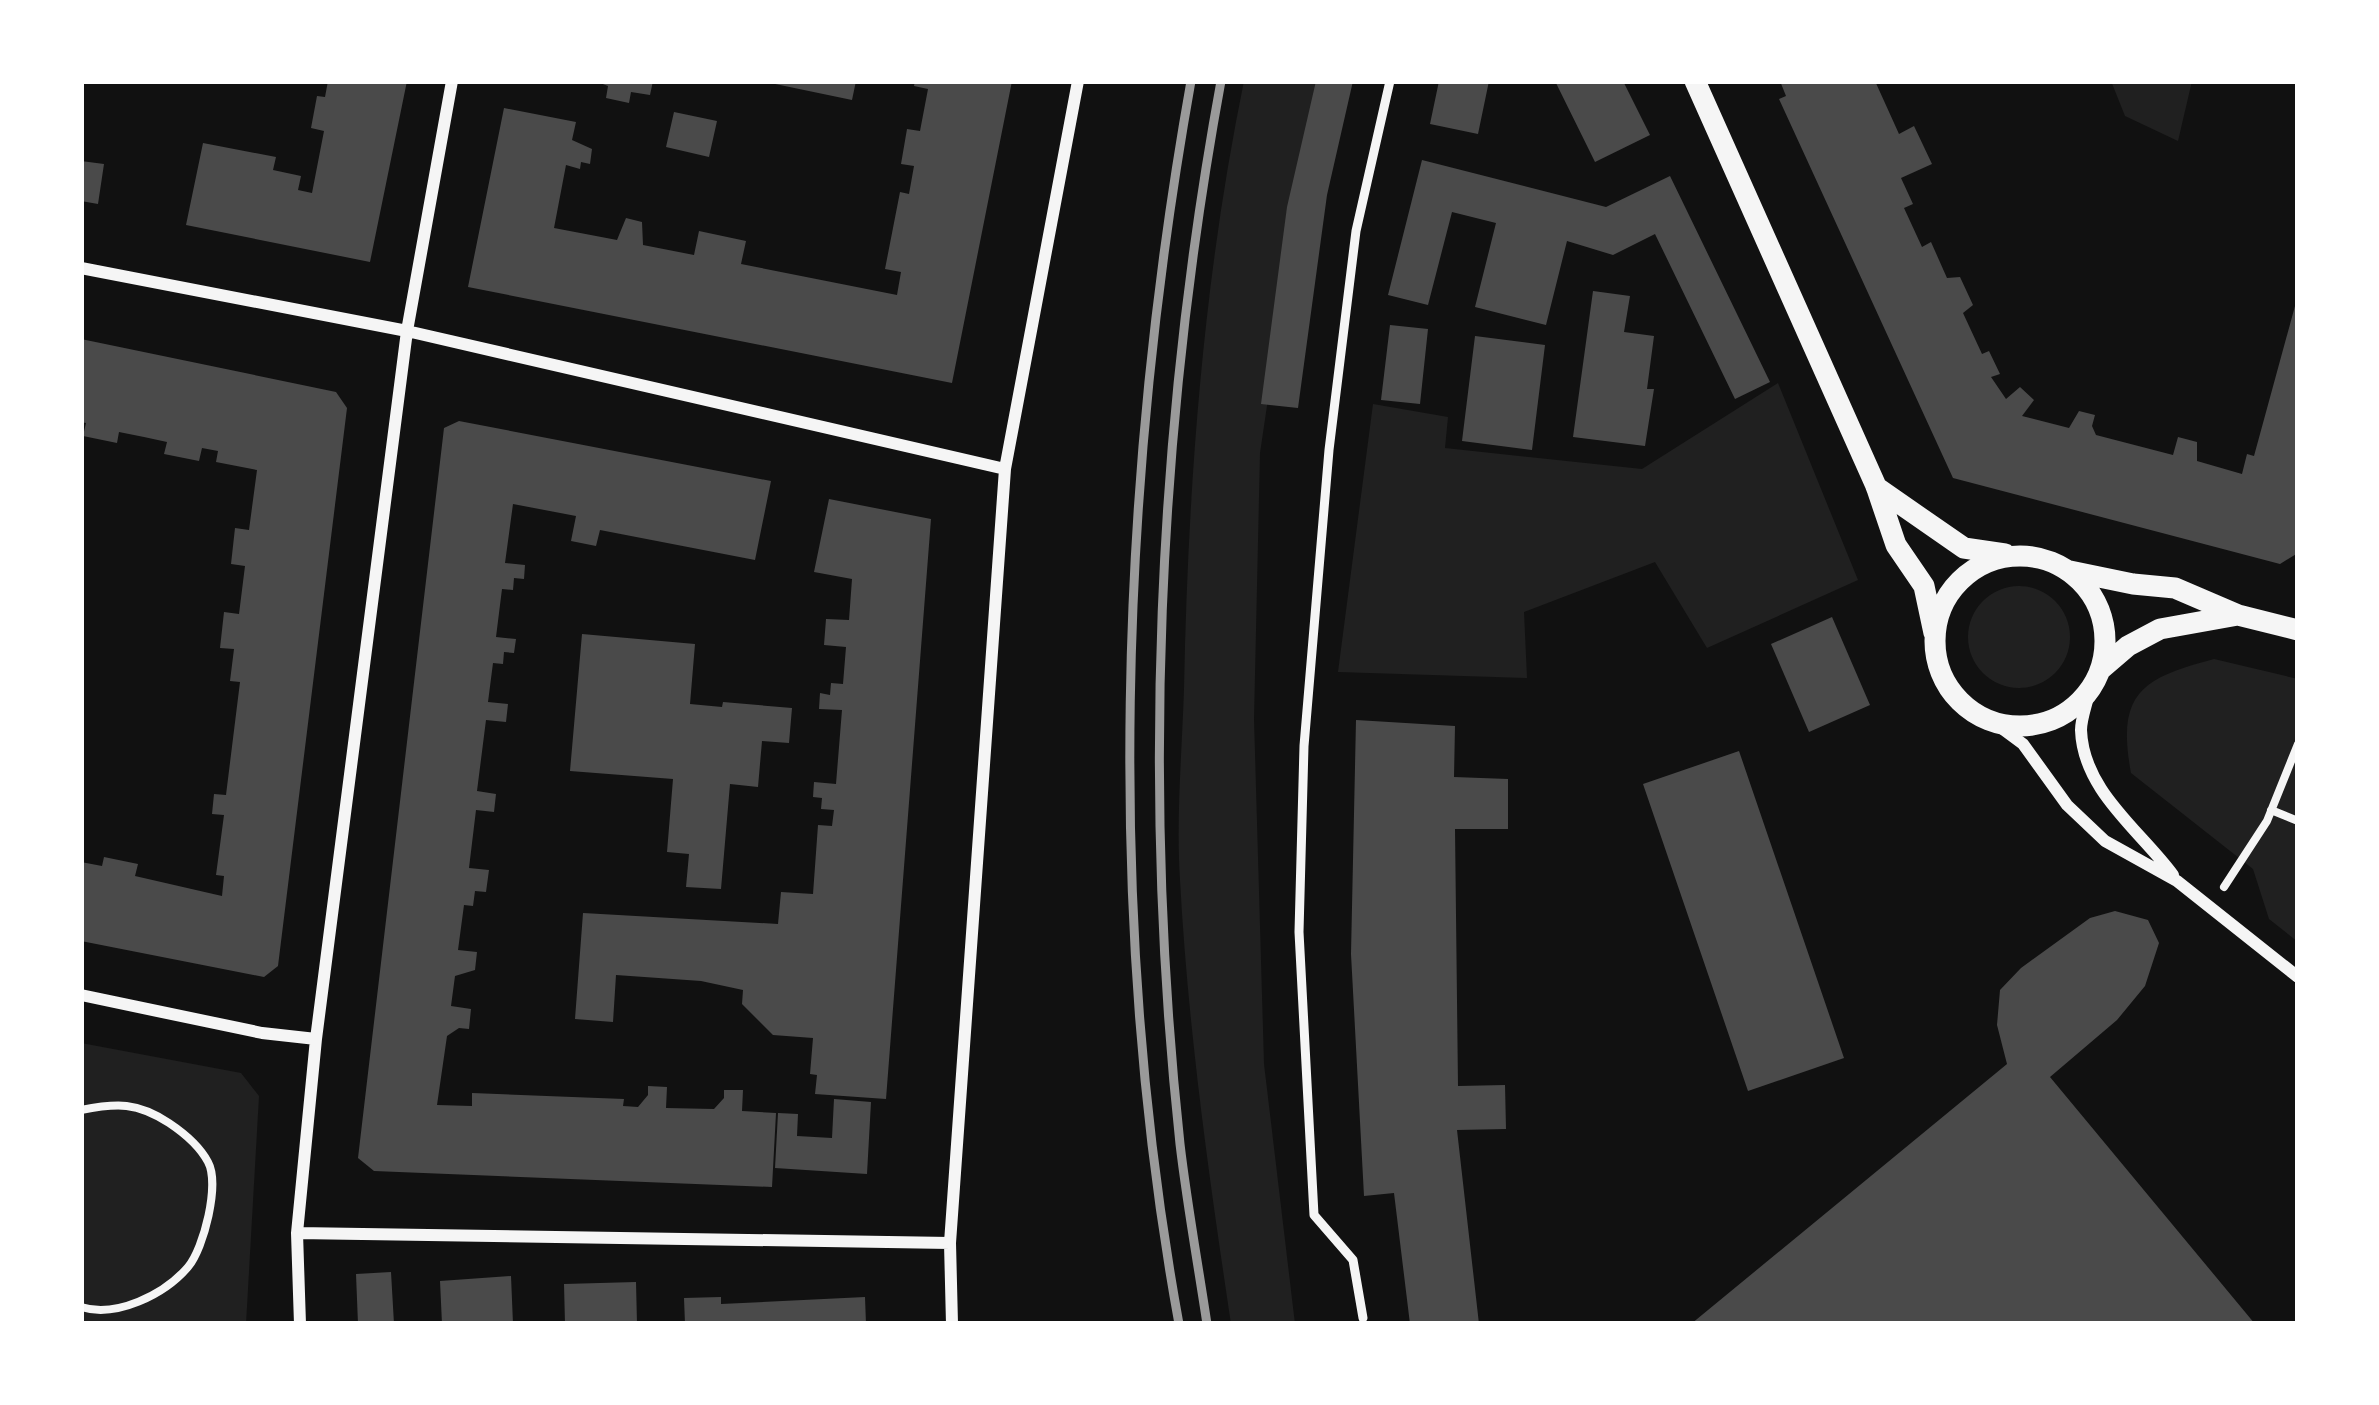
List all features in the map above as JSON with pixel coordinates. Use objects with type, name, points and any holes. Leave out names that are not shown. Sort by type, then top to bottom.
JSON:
[{"type":"street","points":[[300,1324],[297,1233],[316,1039],[407,331],[452,81]]},
{"type":"street","points":[[952,1324],[950,1243],[1005,469],[1078,81]]},
{"type":"street","points":[[1695,81],[1876,486],[1896,545],[1924,586],[1936,663],[1948,689],[1970,711],[2024,744],[2067,805],[2105,842],[2177,881],[2298,977]]},
{"type":"street","points":[[81,268],[407,331],[1005,469]]},
{"type":"street","points":[[1876,486],[1964,548],[2052,561],[2090,591],[2102,616],[2106,643],[2081,728],[2085,752],[2111,805],[2156,851],[2177,881]]},
{"type":"street","points":[[1934,633],[1942,605],[1959,580],[1983,563],[2012,555]]},
{"type":"street","points":[[2070,571],[2175,588],[2238,616],[2298,630]]},
{"type":"street","points":[[2100,670],[2128,646],[2160,629],[2238,616]]},
{"type":"street","points":[[1996,724],[2022,727],[2048,722],[2071,710],[2089,692]]},
{"type":"street","points":[[81,995],[262,1033],[316,1039]]},
{"type":"street","points":[[297,1233],[950,1243]]},
{"type":"lane","points":[[1363,1318],[1353,1260],[1314,1215],[1299,932],[1304,746],[1329,450],[1356,230],[1390,81]]},
{"type":"path","points":[[2242,861],[2271,810],[2298,744]]},
{"type":"path","points":[[2271,810],[2298,821]]},
{"type":"path","points":[[81,1110],[118,1102],[155,1113],[187,1136],[210,1165],[213,1201],[190,1266],[148,1298],[98,1313],[81,1307]]},
{"type":"shaded area","points":[[1244,81],[1323,81],[1291,244],[1260,453],[1254,719],[1264,1064],[1295,1324],[1231,1324],[1194,1047],[1179,856],[1189,536],[1200,384],[1218,231]]},
{"type":"shaded area","points":[[2111,81],[2192,81],[2178,141],[2125,116]]},
{"type":"shaded area","points":[[1778,383],[1858,580],[1707,648],[1655,562],[1524,612],[1527,678],[1338,672],[1373,404],[1448,417],[1445,448],[1642,469]]},
{"type":"shaded area","points":[[2019,586],[2039,590],[2055,601],[2066,617],[2070,637],[2066,657],[2055,673],[2039,684],[2019,688],[1999,684],[1983,673],[1972,657],[1968,637],[1972,617],[1983,601],[1999,590]]},
{"type":"shaded area","points":[[2214,659],[2298,679],[2298,942],[2269,919],[2253,869],[2131,773],[2128,724],[2140,693],[2169,674]]},
{"type":"shaded area","points":[[81,1043],[241,1073],[259,1096],[246,1324],[81,1324]]},
{"type":"building","points":[[328,81],[407,81],[370,262],[186,225],[203,143],[276,157],[273,170],[301,176],[298,190],[312,193],[324,131],[311,128],[317,96],[325,97]]},
{"type":"building","points":[[595,81],[653,81],[650,95],[631,92],[629,103],[606,98],[608,86]]},
{"type":"building","points":[[761,81],[856,81],[852,100]]},
{"type":"building","points":[[915,81],[1012,81],[952,383],[468,287],[504,108],[576,122],[572,140],[592,149],[590,164],[581,162],[580,169],[566,165],[554,228],[617,240],[626,218],[642,222],[643,245],[694,255],[699,231],[746,241],[741,264],[897,295],[901,272],[885,269],[900,192],[909,194],[914,166],[901,164],[907,129],[920,131],[928,89],[914,86]]},
{"type":"building","points":[[1316,81],[1353,81],[1327,195],[1298,408],[1261,404],[1287,207]]},
{"type":"building","points":[[1439,81],[1489,81],[1478,134],[1430,124]]},
{"type":"building","points":[[1555,81],[1623,81],[1650,135],[1595,162]]},
{"type":"building","points":[[1780,81],[1875,81],[1899,134],[1914,126],[1932,164],[1901,178],[1913,204],[1904,208],[1922,247],[1931,242],[1947,278],[1960,277],[1973,305],[1963,313],[1982,354],[1989,351],[2000,374],[1991,377],[2006,399],[2020,387],[2034,400],[2022,416],[2069,428],[2079,411],[2095,415],[2096,435],[2173,455],[2178,437],[2197,442],[2197,461],[2242,474],[2247,454],[2254,456],[2298,295],[2298,553],[2280,564],[1953,478],[1779,99],[1786,96]]},
{"type":"building","points":[[674,112],[717,121],[709,157],[666,147]]},
{"type":"building","points":[[1422,160],[1606,207],[1670,176],[1770,382],[1735,399],[1655,234],[1613,255],[1567,241],[1546,325],[1475,307],[1496,223],[1452,212],[1428,305],[1388,295]]},
{"type":"building","points":[[81,161],[104,164],[98,204],[81,201]]},
{"type":"building","points":[[1593,291],[1630,296],[1624,332],[1654,336],[1647,389],[1654,389],[1645,446],[1573,437]]},
{"type":"building","points":[[1390,325],[1428,329],[1420,404],[1381,400]]},
{"type":"building","points":[[1475,336],[1545,345],[1532,450],[1462,441]]},
{"type":"building","points":[[81,339],[336,392],[347,408],[278,966],[264,977],[81,941],[81,862],[102,866],[104,857],[138,864],[135,876],[222,896],[224,876],[216,875],[224,815],[212,814],[214,794],[226,795],[240,682],[230,681],[234,649],[220,648],[224,612],[239,614],[245,566],[231,564],[235,528],[249,530],[257,470],[216,462],[218,451],[202,448],[199,461],[164,454],[167,442],[144,437],[119,432],[117,443],[83,436]]},
{"type":"building","points":[[459,421],[771,481],[755,560],[600,530],[596,546],[571,541],[576,516],[513,504],[505,563],[525,565],[524,579],[514,578],[513,590],[502,589],[496,637],[516,639],[514,653],[504,652],[503,664],[493,663],[488,702],[508,704],[506,722],[486,720],[477,791],[496,794],[494,812],[476,810],[469,868],[489,870],[486,892],[475,891],[473,906],[464,905],[458,950],[477,952],[475,970],[455,976],[451,1006],[471,1009],[469,1029],[459,1028],[447,1036],[437,1105],[472,1106],[472,1093],[624,1099],[623,1106],[638,1107],[648,1095],[648,1086],[667,1087],[666,1108],[714,1109],[724,1098],[724,1090],[743,1090],[742,1111],[776,1113],[772,1187],[374,1171],[358,1158],[444,428]]},
{"type":"building","points":[[829,499],[931,519],[886,1099],[815,1094],[817,1075],[810,1074],[813,1038],[773,1035],[742,1004],[743,990],[701,981],[616,975],[613,1022],[575,1019],[583,913],[778,924],[781,892],[813,894],[818,825],[832,826],[834,810],[821,809],[822,798],[813,797],[814,782],[836,784],[842,710],[819,709],[820,693],[830,695],[831,683],[843,684],[846,647],[824,645],[826,619],[849,620],[852,579],[814,572]]},
{"type":"building","points":[[1832,617],[1870,705],[1809,732],[1771,644]]},
{"type":"building","points":[[582,634],[695,644],[690,704],[792,708],[789,743],[762,741],[758,787],[730,784],[721,889],[686,887],[689,854],[667,852],[673,779],[570,771]]},
{"type":"building","points":[[1356,720],[1455,726],[1454,777],[1508,779],[1508,829],[1455,829],[1458,1086],[1505,1085],[1506,1129],[1457,1130],[1479,1324],[1410,1324],[1394,1193],[1364,1196],[1351,954]]},
{"type":"building","points":[[1739,751],[1844,1058],[1748,1091],[1643,784]]},
{"type":"building","points":[[2115,911],[2148,920],[2159,943],[2145,986],[2117,1020],[2050,1077],[2255,1324],[1691,1324],[2007,1064],[1997,1025],[2000,990],[2021,968],[2090,918]]},
{"type":"building","points":[[834,1099],[871,1102],[867,1174],[775,1168],[778,1113],[798,1114],[797,1136],[832,1138]]},
{"type":"building","points":[[391,1272],[394,1324],[358,1324],[356,1274]]},
{"type":"building","points":[[511,1276],[513,1324],[442,1324],[440,1281]]},
{"type":"building","points":[[636,1282],[637,1324],[565,1324],[564,1284]]},
{"type":"building","points":[[721,1297],[721,1304],[865,1297],[866,1324],[685,1324],[684,1298]]},
{"type":"railway","points":[[1179,1324],[1155,1171],[1140,1016],[1131,859],[1130,702],[1148,389],[1191,81]]},
{"type":"railway","points":[[1207,1324],[1180,1144],[1168,1011],[1159,744],[1162,611],[1182,344],[1221,81]]}]
